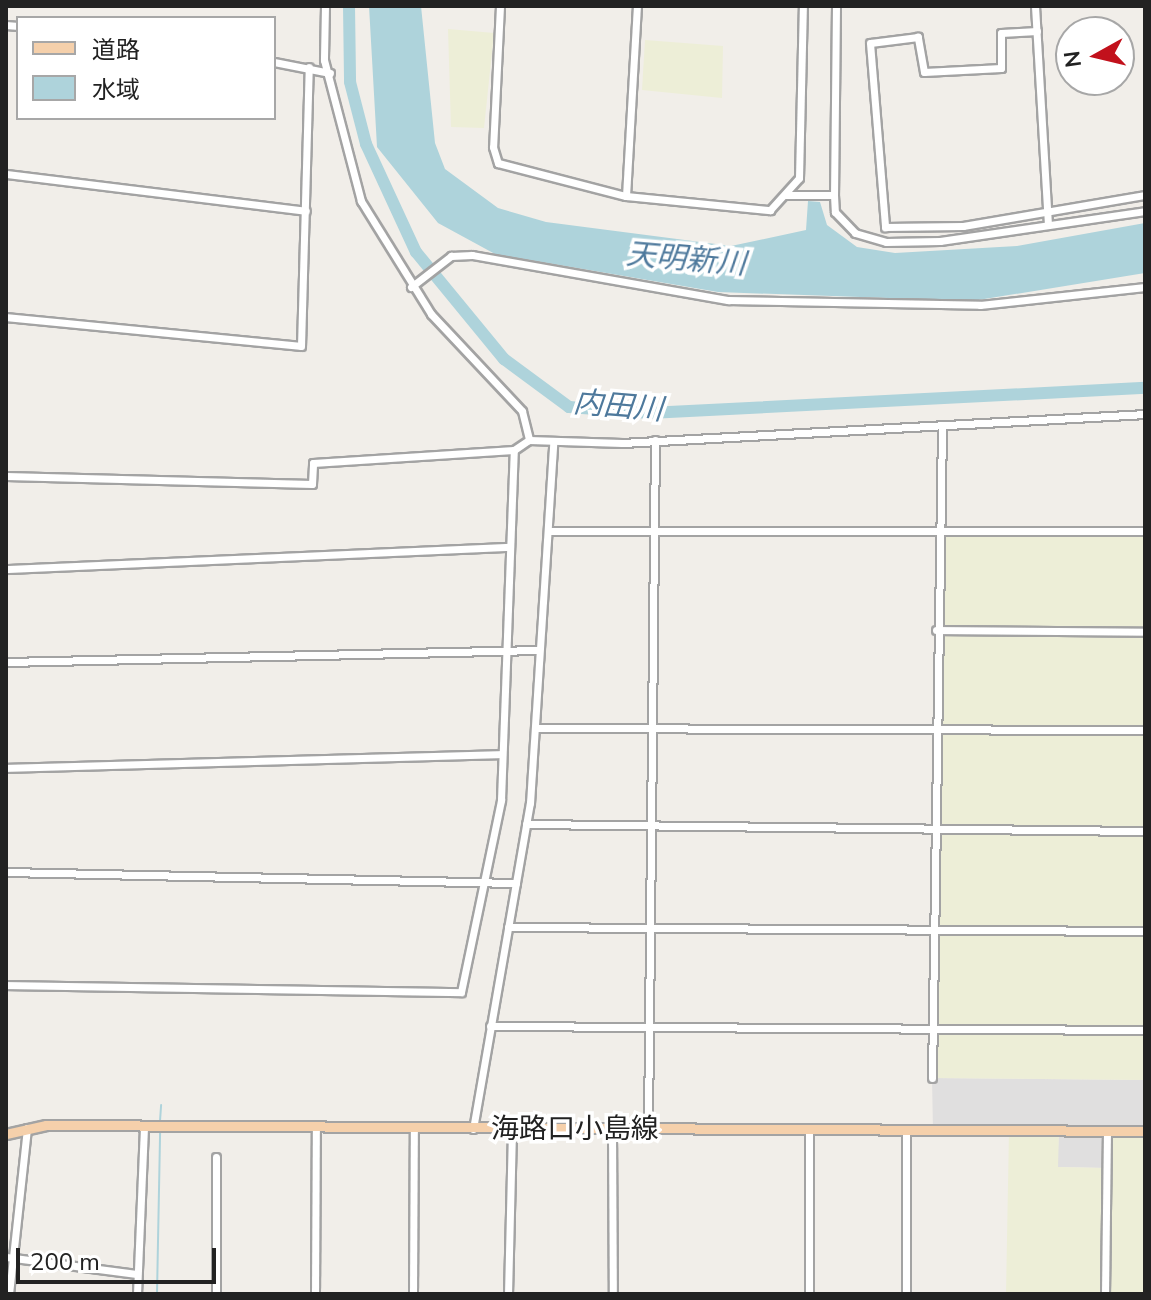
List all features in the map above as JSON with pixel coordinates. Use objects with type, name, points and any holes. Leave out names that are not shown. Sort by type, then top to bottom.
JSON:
[{"type":"main road","name":"海路口小島線","points":[[6,1134],[27,1128],[144,1127],[1145,1131]]},
{"type":"street","points":[[325,6],[330,73],[355,186],[411,287],[522,411],[529,440]]},
{"type":"street","points":[[500,6],[495,161],[626,196],[770,210],[790,195],[799,178],[803,6]]},
{"type":"street","points":[[626,196],[637,6]]},
{"type":"street","points":[[836,6],[834,195],[843,224],[886,242],[1145,211]]},
{"type":"street","points":[[1035,6],[1048,225]]},
{"type":"street","points":[[1037,31],[1001,33],[1001,68],[924,72],[918,37],[870,46],[885,227],[963,226],[1145,195]]},
{"type":"street","points":[[276,62],[330,73]]},
{"type":"street","points":[[6,317],[301,346],[309,67]]},
{"type":"street","points":[[6,174],[306,211]]},
{"type":"street","points":[[790,195],[834,195]]},
{"type":"street","points":[[411,287],[451,256],[728,300],[980,305],[1145,287]]},
{"type":"street","points":[[6,476],[312,484],[313,463],[514,450],[529,440],[553,443],[655,440],[1145,414]]},
{"type":"street","points":[[932,1078],[936,630],[942,533],[942,425]]},
{"type":"street","points":[[648,1129],[655,440]]},
{"type":"street","points":[[473,1129],[526,824],[553,443]]},
{"type":"street","points":[[6,985],[461,992],[479,882],[501,800],[504,650],[514,450]]},
{"type":"street","points":[[549,531],[1145,531]]},
{"type":"street","points":[[6,569],[508,547]]},
{"type":"street","points":[[936,630],[1145,632]]},
{"type":"street","points":[[6,662],[537,650]]},
{"type":"street","points":[[535,728],[1145,730]]},
{"type":"street","points":[[6,768],[502,754]]},
{"type":"street","points":[[526,824],[1145,831]]},
{"type":"street","points":[[6,872],[516,883]]},
{"type":"street","points":[[508,927],[1145,931]]},
{"type":"street","points":[[490,1026],[1145,1030]]},
{"type":"street","points":[[137,1294],[144,1127]]},
{"type":"street","points":[[9,1294],[10,1258],[27,1128]]},
{"type":"street","points":[[315,1294],[316,1128]]},
{"type":"street","points":[[413,1294],[414,1128]]},
{"type":"street","points":[[508,1294],[512,1129]]},
{"type":"street","points":[[612,1129],[613,1294]]},
{"type":"street","points":[[809,1130],[809,1294]]},
{"type":"street","points":[[906,1131],[906,1294]]},
{"type":"street","points":[[1105,1294],[1107,1131]]},
{"type":"street","points":[[216,1157],[216,1294]]},
{"type":"street","points":[[10,1258],[137,1274]]},
{"type":"shaded area","points":[[932,1078],[1145,1080],[1145,1131],[1107,1168],[1057,1167],[1059,1131],[933,1131]]},
{"type":"green space","points":[[448,29],[494,33],[484,128],[451,127]]},
{"type":"green space","points":[[645,40],[723,46],[722,98],[642,90]]},
{"type":"green space","points":[[1145,531],[1145,1080],[932,1078],[942,533]]},
{"type":"green space","points":[[1009,1130],[1059,1131],[1058,1167],[1106,1168],[1107,1131],[1145,1131],[1145,1294],[1006,1294]]},
{"type":"water","name":"天明新川","points":[[369,6],[421,6],[435,143],[445,169],[498,208],[546,222],[731,246],[806,230],[808,201],[820,202],[827,225],[857,247],[895,253],[1017,246],[1145,223],[1145,273],[972,301],[718,292],[495,254],[438,223],[377,147]]},
{"type":"waterway","name":"内田川","points":[[349,6],[350,82],[366,144],[416,252],[504,359],[569,407],[649,413],[1145,388]]},
{"type":"waterway","points":[[160,1121],[161,1105]]},
{"type":"waterway","points":[[157,1294],[160,1131]]}]
